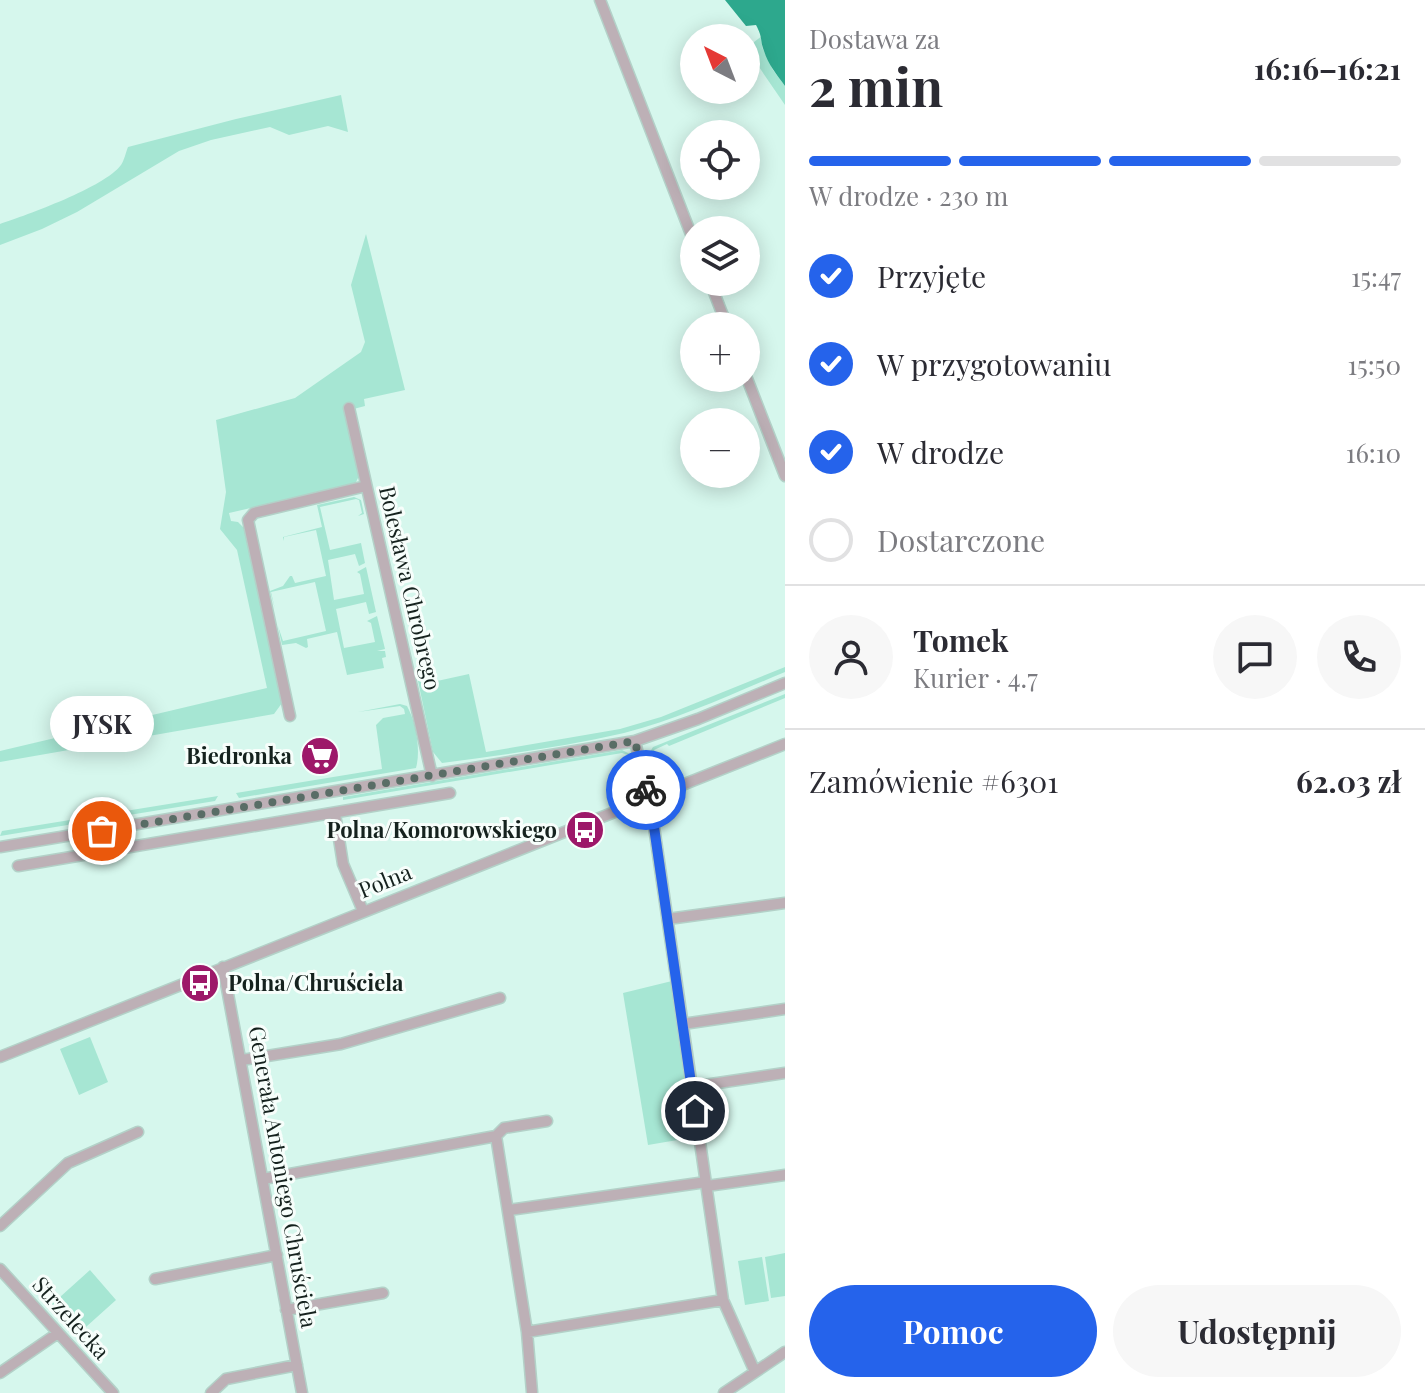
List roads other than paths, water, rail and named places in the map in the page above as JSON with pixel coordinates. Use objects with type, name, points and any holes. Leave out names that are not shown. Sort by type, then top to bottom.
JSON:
[{"type":"street","points":[[600,0],[684,216]]},
{"type":"street","points":[[752,392],[785,476]]},
{"type":"street","name":"Bolesława Chrobrego","points":[[349,408],[432,776]]},
{"type":"street","points":[[290,716],[247,523],[254,513],[366,486]]},
{"type":"street","points":[[0,847],[635,741],[785,683]]},
{"type":"street","points":[[635,741],[668,919],[723,1300],[755,1372]]},
{"type":"street","name":"Polna","points":[[0,1057],[785,744]]},
{"type":"street","points":[[18,866],[450,793]]},
{"type":"street","points":[[335,814],[343,864],[363,911]]},
{"type":"street","points":[[668,919],[785,903]]},
{"type":"street","name":"Generała Antoniego Chruściela","points":[[223,967],[302,1393]]},
{"type":"street","points":[[242,1060],[341,1044],[500,998]]},
{"type":"street","points":[[683,1024],[785,1009]]},
{"type":"street","points":[[691,1087],[785,1073]]},
{"type":"street","points":[[263,1179],[496,1136],[504,1128],[547,1121]]},
{"type":"street","points":[[0,1226],[68,1163],[138,1132]]},
{"type":"street","points":[[496,1136],[527,1332],[532,1392]]},
{"type":"street","points":[[509,1210],[785,1175]]},
{"type":"street","points":[[155,1279],[277,1255]]},
{"type":"street","name":"Strzelecka","points":[[0,1269],[113,1393]]},
{"type":"street","points":[[286,1310],[383,1293]]},
{"type":"street","points":[[527,1332],[723,1300]]},
{"type":"street","points":[[0,1373],[58,1333]]},
{"type":"street","points":[[724,1393],[785,1352]]},
{"type":"street","points":[[211,1393],[226,1379],[297,1365]]},
{"type":"place","name":"Biedronka","points":[[320,756]]},
{"type":"place","name":"Polna/Komorowskiego","points":[[585,830]]},
{"type":"place","name":"JYSK","points":[[102,831]]},
{"type":"place","name":"Polna/Chruściela","points":[[200,983]]}]
